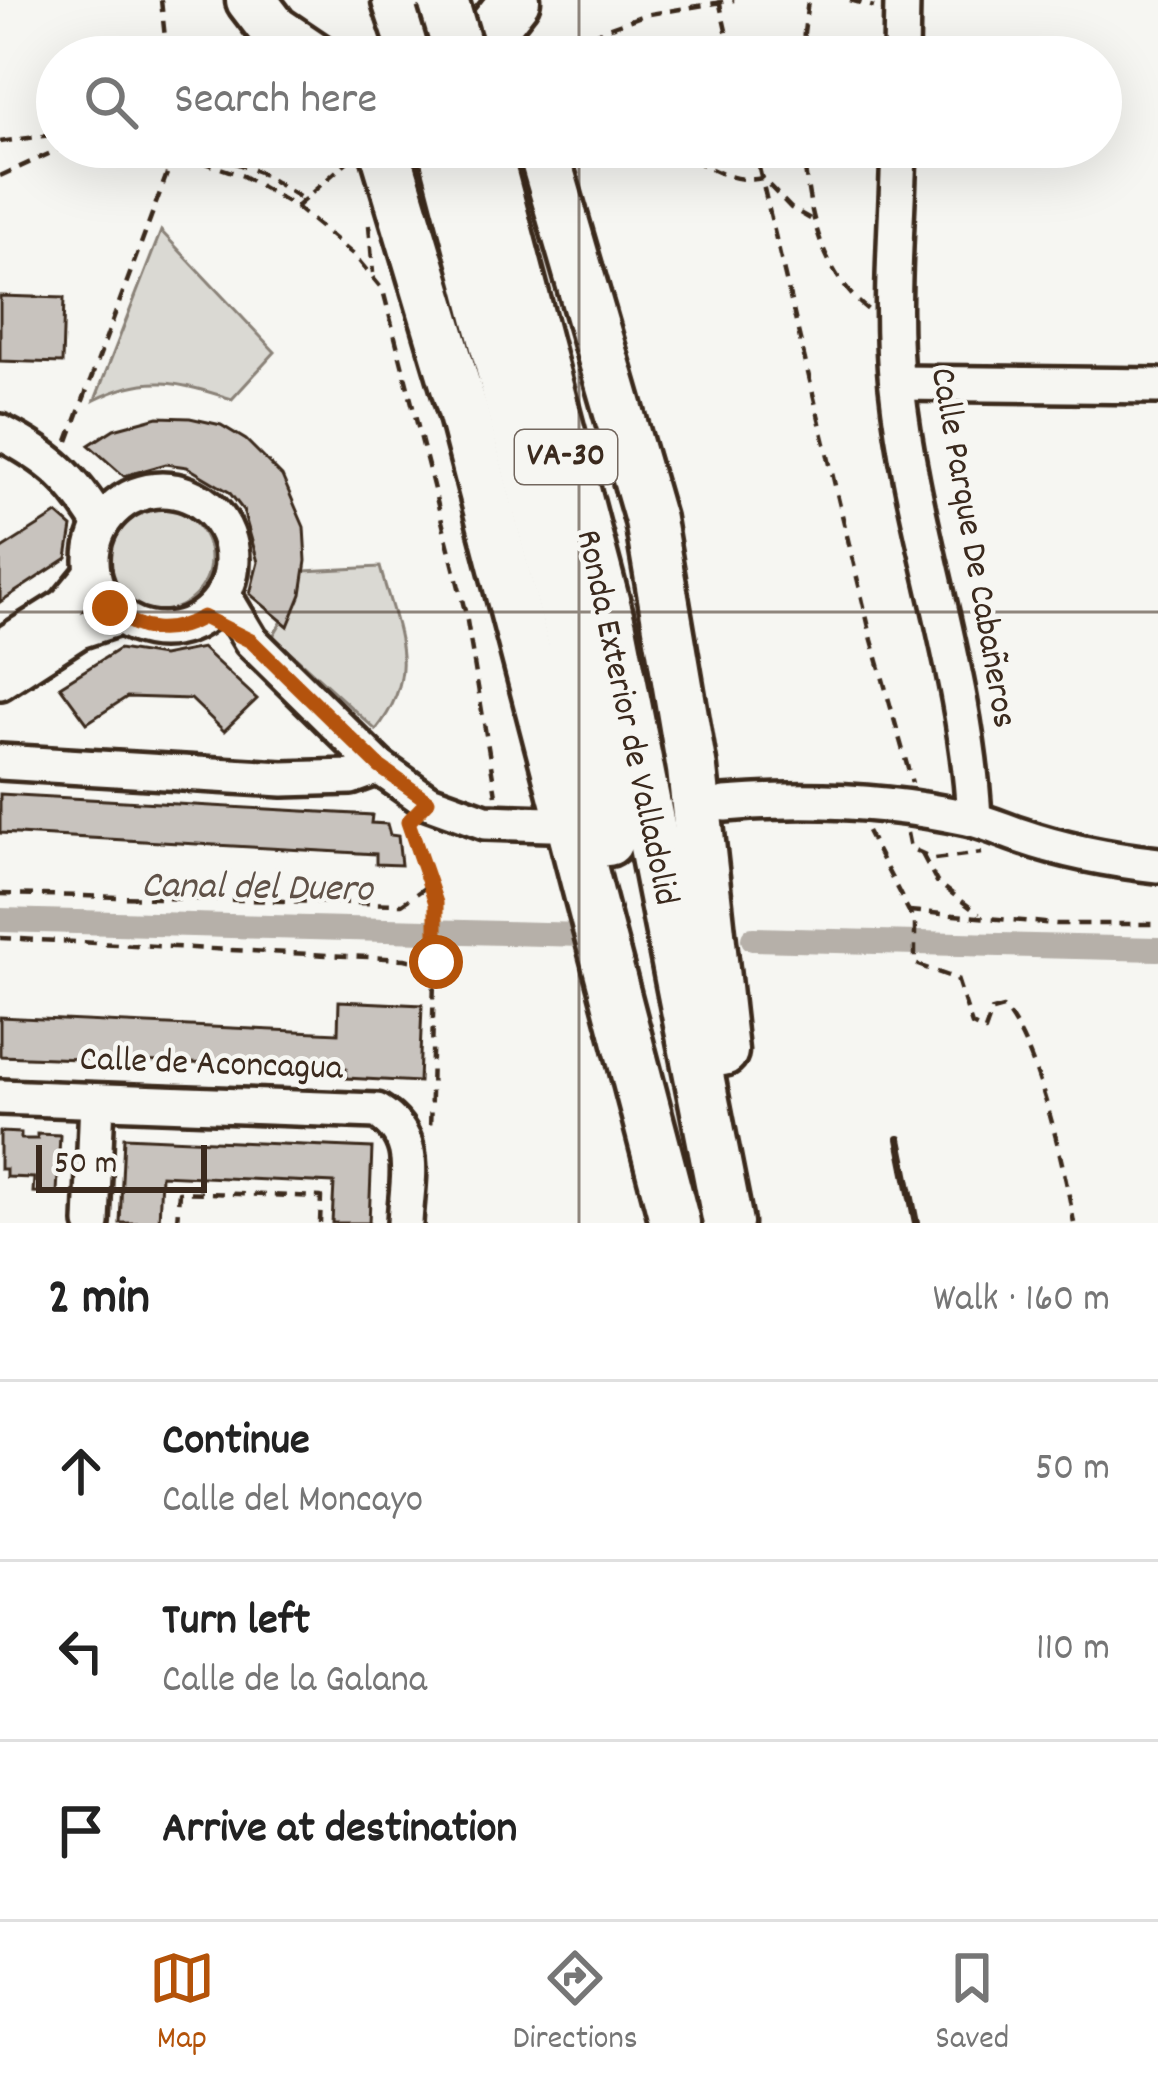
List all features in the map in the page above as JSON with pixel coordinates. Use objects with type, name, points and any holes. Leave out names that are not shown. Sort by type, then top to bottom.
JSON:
[{"type":"highway","points":[[230,0],[263,15],[288,36]]},
{"type":"highway","points":[[397,0],[409,36]]},
{"type":"highway","points":[[443,0],[451,36]]},
{"type":"highway","points":[[486,36],[518,0]]},
{"type":"highway","points":[[518,0],[520,36]]},
{"type":"highway","points":[[390,168],[464,411],[679,1223]]},
{"type":"highway","name":"Ronda Exterior de Valladolid","points":[[448,168],[572,641],[679,1223]]},
{"type":"highway","name":"Ronda Exterior de Valladolid","points":[[491,168],[611,627],[728,1223]]},
{"type":"highway","points":[[548,168],[650,520],[692,769],[744,1223]]},
{"type":"street","points":[[901,36],[902,0]]},
{"type":"street","name":"Calle Parque De Cabañeros","points":[[899,168],[897,383],[909,466],[971,767],[974,819]]},
{"type":"street","points":[[897,383],[1158,386]]},
{"type":"street","points":[[0,432],[55,464],[112,514]]},
{"type":"street","points":[[166,490],[187,494],[209,509],[224,527],[232,567],[213,606],[187,626],[164,631],[121,617],[101,596],[93,572],[94,540],[112,514],[140,494],[166,490]]},
{"type":"street","points":[[0,647],[64,606],[93,572]]},
{"type":"street","points":[[213,606],[380,767],[428,801],[452,813],[501,824],[549,824]]},
{"type":"street","points":[[0,682],[79,632],[121,617]]},
{"type":"street","points":[[0,762],[283,779],[351,777],[380,767]]},
{"type":"street","points":[[725,804],[803,798],[916,808],[974,819],[1024,838],[1099,856],[1158,865]]},
{"type":"street","name":"Calle de Aconcagua","points":[[0,1097],[377,1111],[396,1123],[407,1148]]},
{"type":"street","points":[[92,1223],[98,1101]]},
{"type":"street","points":[[405,1223],[407,1148]]},
{"type":"path","points":[[161,0],[164,36]]},
{"type":"path","points":[[592,36],[644,15],[734,0]]},
{"type":"path","points":[[804,36],[808,0]]},
{"type":"path","points":[[719,1],[727,36]]},
{"type":"path","points":[[0,142],[36,137]]},
{"type":"path","points":[[0,176],[36,160]]},
{"type":"path","points":[[65,449],[169,168]]},
{"type":"path","points":[[220,168],[296,207],[354,255],[383,290],[466,616],[501,824]]},
{"type":"path","points":[[249,168],[304,200]]},
{"type":"path","points":[[296,207],[340,168]]},
{"type":"path","points":[[715,168],[748,181],[762,178]]},
{"type":"path","points":[[759,168],[916,808]]},
{"type":"path","points":[[806,168],[821,247],[856,301],[873,315],[896,318]]},
{"type":"path","points":[[762,178],[791,208],[814,221]]},
{"type":"path","points":[[850,800],[915,923],[915,964],[957,980],[972,1025],[985,1031],[992,1012],[1004,1008],[1013,1018],[1033,1067],[1074,1223]]},
{"type":"path","points":[[407,1148],[429,1158],[436,903],[408,822],[428,801]]},
{"type":"path","points":[[922,854],[937,882],[980,915]]},
{"type":"path","points":[[0,894],[402,904],[430,884]]},
{"type":"path","points":[[909,911],[1056,924],[1158,924]]},
{"type":"path","points":[[0,938],[405,958],[436,965]]},
{"type":"path","points":[[178,1223],[179,1192],[321,1198],[320,1223]]},
{"type":"shaded area","points":[[161,231],[275,352],[232,399],[195,388],[147,383],[95,400]]},
{"type":"shaded area","points":[[158,507],[178,511],[195,522],[206,539],[210,559],[206,579],[195,596],[178,607],[158,611],[138,607],[121,596],[110,579],[106,559],[110,539],[121,522],[138,511]]},
{"type":"shaded area","points":[[380,567],[398,631],[402,670],[390,709],[376,730],[273,636],[282,621],[288,625],[304,571]]},
{"type":"building","points":[[0,296],[64,298],[62,363],[0,361]]},
{"type":"building","points":[[158,417],[221,425],[246,440],[282,476],[304,527],[306,561],[301,594],[288,626],[250,594],[258,562],[243,510],[229,492],[187,467],[166,464],[124,476],[89,445],[114,429]]},
{"type":"building","points":[[57,514],[72,527],[67,558],[0,602],[0,550]]},
{"type":"building","points":[[202,648],[257,699],[224,731],[191,699],[127,697],[87,723],[60,686],[119,649],[162,656]]},
{"type":"building","points":[[0,794],[372,815],[371,823],[387,824],[390,835],[398,836],[401,865],[376,864],[376,854],[0,833]]},
{"type":"building","points":[[339,1001],[422,1005],[419,1082],[346,1078],[346,1069],[0,1056],[0,1017],[338,1033]]},
{"type":"building","points":[[0,1132],[21,1133],[21,1139],[60,1135],[57,1193],[33,1192],[34,1178],[6,1177],[6,1169],[0,1169]]},
{"type":"building","points":[[124,1137],[372,1148],[369,1223],[332,1223],[334,1183],[161,1175],[159,1223],[120,1223]]},
{"type":"waterway","name":"Canal del Duero","points":[[0,920],[584,935]]},
{"type":"waterway","name":"Canal del Duero","points":[[753,939],[1158,949]]},
{"type":"railway","points":[[899,1139],[916,1223]]},
{"type":"route","points":[[110,608],[132,624],[164,631],[203,617],[251,641],[380,767],[428,801],[408,822],[436,903],[436,962]]}]
